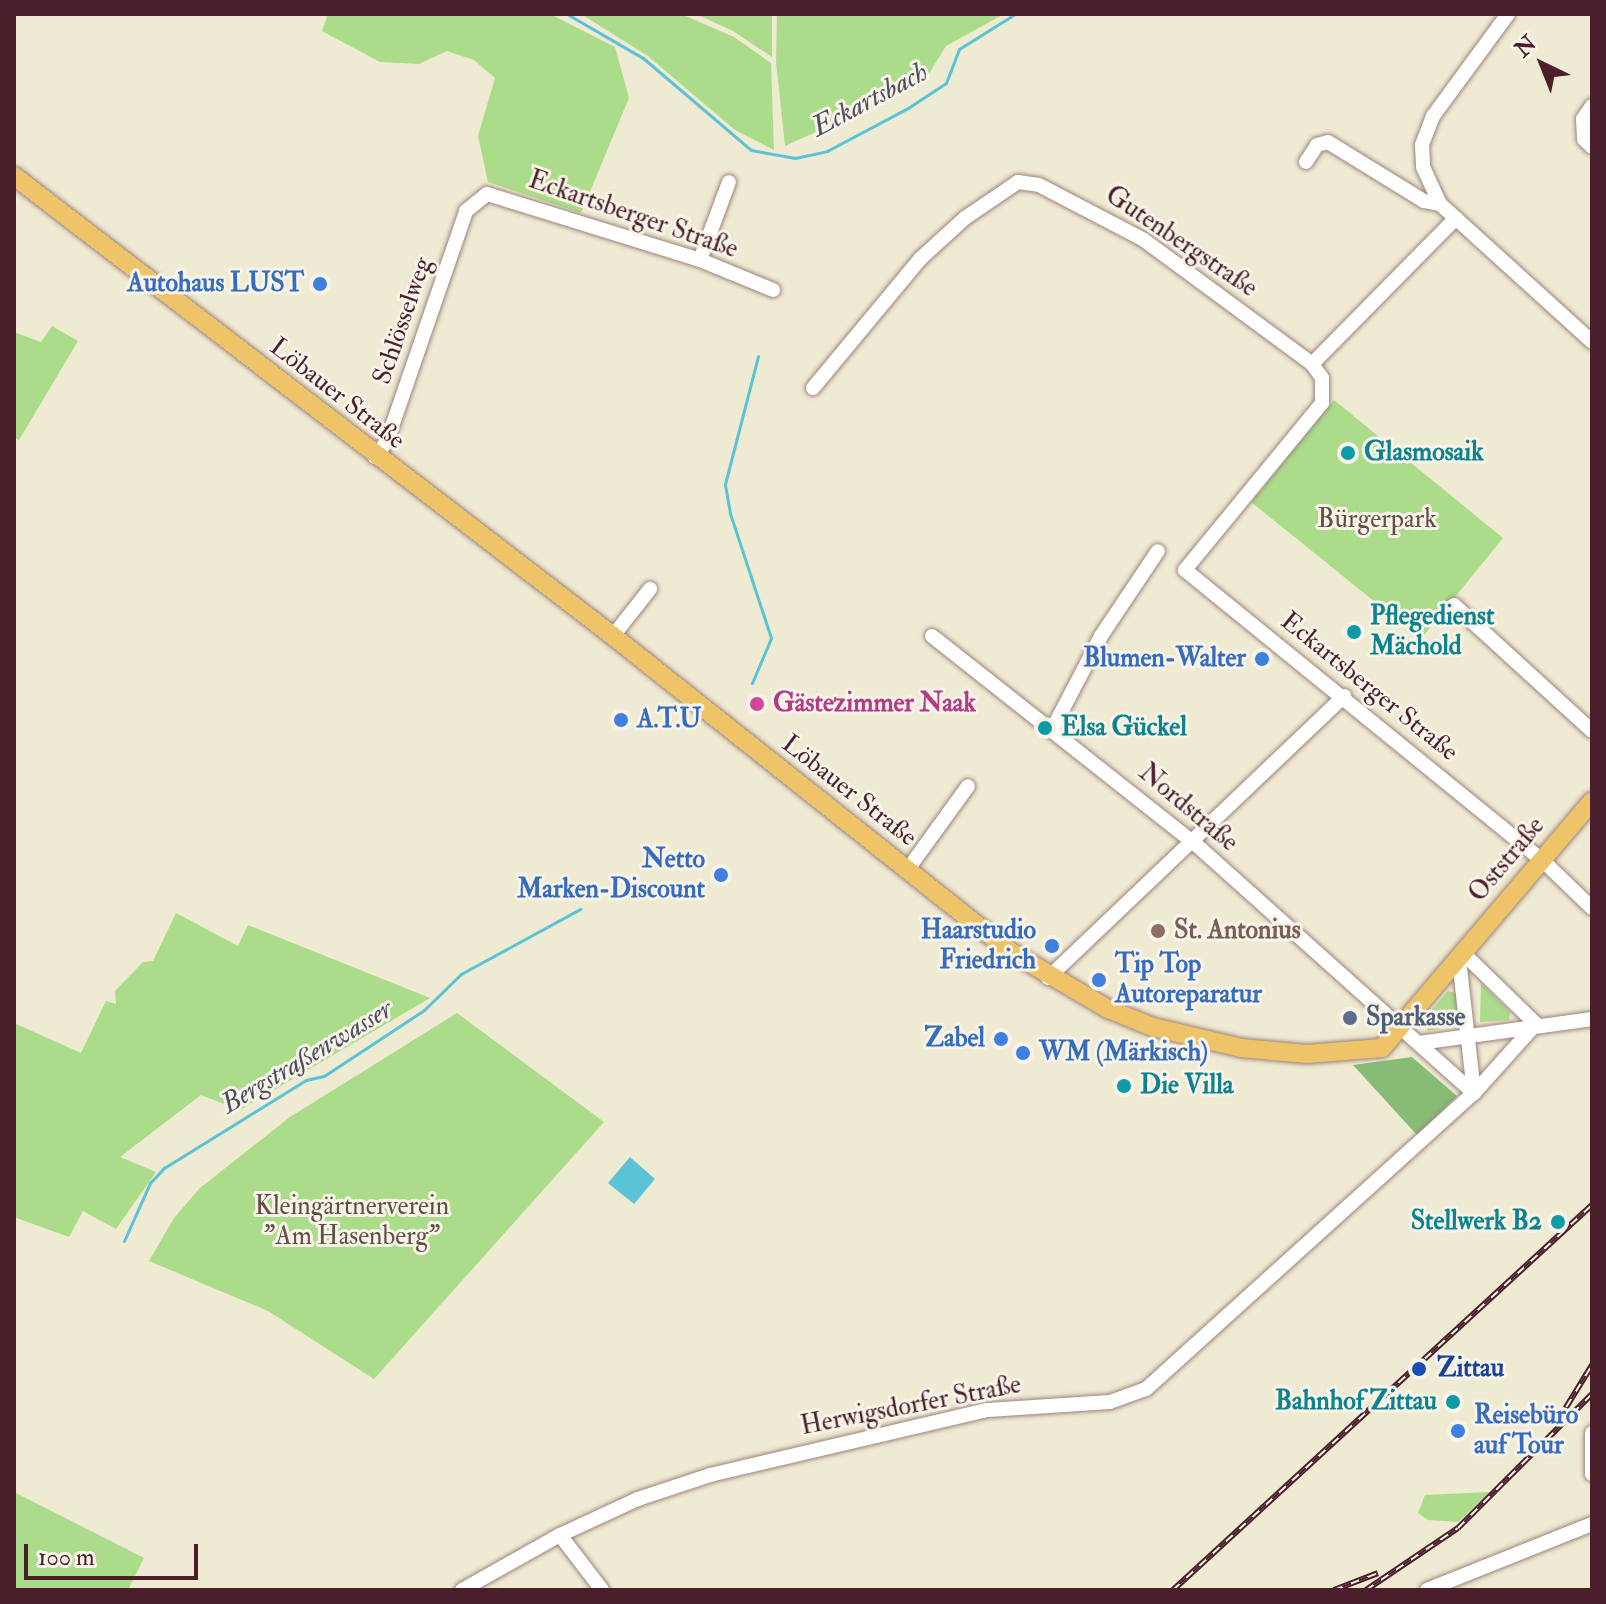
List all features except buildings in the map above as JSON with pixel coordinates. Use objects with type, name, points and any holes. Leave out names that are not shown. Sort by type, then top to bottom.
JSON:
[{"type":"main road","name":"Löbauer Straße","points":[[14,176],[375,457],[613,636],[1048,978],[1153,1027],[1241,1048],[1307,1054],[1364,1051],[1382,1048],[1403,1029]]},
{"type":"main road","name":"Oststraße","points":[[1403,1029],[1540,858],[1592,801]]},
{"type":"street","points":[[1508,14],[1426,130],[1423,167],[1440,204],[1592,342]]},
{"type":"street","points":[[1592,106],[1583,119],[1584,139],[1592,147]]},
{"type":"street","points":[[1306,162],[1317,145],[1328,142],[1424,201],[1440,204]]},
{"type":"street","points":[[700,260],[729,182]]},
{"type":"street","name":"Gutenbergstraße","points":[[813,388],[920,259],[965,218],[1018,182],[1039,185],[1144,240],[1312,364]]},
{"type":"street","name":"Eckartsberger Straße","points":[[476,200],[497,194],[700,260],[773,290]]},
{"type":"street","name":"Schlösselweg","points":[[375,457],[387,441],[466,211],[476,200]]},
{"type":"street","points":[[1312,364],[1456,218]]},
{"type":"street","name":"Eckartsberger Straße","points":[[1312,364],[1322,378],[1322,403],[1185,570],[1540,858],[1592,908]]},
{"type":"street","points":[[1053,728],[1101,636],[1158,551]]},
{"type":"street","points":[[613,636],[650,589]]},
{"type":"street","points":[[1454,605],[1592,731]]},
{"type":"street","name":"Nordstraße","points":[[932,636],[1053,728],[1192,841],[1403,1029]]},
{"type":"street","points":[[1048,978],[1344,696]]},
{"type":"street","points":[[908,869],[968,786]]},
{"type":"street","points":[[1461,956],[1536,1024]]},
{"type":"street","points":[[1461,956],[1474,1093]]},
{"type":"street","points":[[1419,1043],[1536,1024],[1592,1019]]},
{"type":"street","name":"Herwigsdorfer Straße","points":[[462,1590],[560,1535],[638,1499],[789,1455],[988,1410],[1134,1396],[1157,1381],[1474,1093],[1536,1024]]},
{"type":"street","points":[[1403,1029],[1474,1093]]},
{"type":"street","points":[[1592,1433],[1592,1474]]},
{"type":"street","points":[[1427,1590],[1592,1524]]},
{"type":"street","points":[[560,1535],[602,1590]]},
{"type":"green space","points":[[328,14],[550,14],[615,47],[629,98],[581,213],[488,182],[478,136],[495,78],[474,60],[447,51],[419,64],[380,62],[322,31]]},
{"type":"green space","points":[[581,14],[681,14],[734,37],[771,63],[774,150],[735,130],[648,56]]},
{"type":"green space","points":[[696,14],[772,14],[772,57],[733,31]]},
{"type":"green space","points":[[777,14],[1004,14],[946,46],[923,83],[785,146],[776,62]]},
{"type":"green space","points":[[52,326],[78,341],[19,440],[14,437],[14,332],[41,342]]},
{"type":"green space","name":"Bürgerpark","points":[[1334,400],[1503,538],[1421,639],[1251,502]]},
{"type":"green space","points":[[176,913],[238,946],[248,925],[430,998],[240,1110],[201,1095],[120,1157],[156,1172],[116,1229],[83,1211],[69,1237],[14,1217],[14,1023],[81,1053],[106,1001],[116,1004],[115,991],[143,962],[153,961]]},
{"type":"green space","points":[[1481,983],[1510,1012],[1509,1020],[1480,1022]]},
{"type":"green space","points":[[1448,991],[1456,993],[1458,1025],[1428,1031],[1423,1020]]},
{"type":"green space","name":"Kleingärtnerverein \"Am Hasenberg\"","points":[[457,1013],[604,1122],[374,1379],[268,1311],[149,1261],[174,1218],[200,1188],[290,1117]]},
{"type":"green space","points":[[1412,1057],[1457,1096],[1417,1135],[1353,1065]]},
{"type":"green space","points":[[14,1492],[144,1558],[128,1590],[14,1590]]},
{"type":"green space","points":[[1490,1492],[1458,1522],[1428,1520],[1418,1513],[1425,1495]]},
{"type":"water","points":[[630,1157],[655,1179],[634,1204],[608,1183]]},
{"type":"waterway","name":"Eckartsbach","points":[[567,14],[643,58],[751,150],[795,158],[827,151],[908,108],[946,83],[959,49],[1015,14]]},
{"type":"waterway","name":"Bergstraßenwasser","points":[[752,683],[771,638],[730,513],[725,484],[758,356]]},
{"type":"waterway","name":"Bergstraßenwasser","points":[[124,1241],[150,1183],[164,1168],[306,1080],[324,1076],[424,1010],[461,974],[580,909]]},
{"type":"railway","points":[[1173,1590],[1592,1205]]},
{"type":"railway","points":[[1557,1422],[1592,1365]]},
{"type":"railway","points":[[1366,1590],[1458,1528],[1592,1394]]},
{"type":"railway","points":[[1334,1590],[1378,1573]]},
{"type":"place","name":"Autohaus LUST","points":[[320,284]]},
{"type":"place","name":"Glasmosaik","points":[[1348,453]]},
{"type":"place","name":"Pflegedienst Mächold","points":[[1354,632]]},
{"type":"place","name":"Blumen-Walter","points":[[1262,659]]},
{"type":"place","name":"Gästezimmer Naak","points":[[757,704]]},
{"type":"place","name":"A.T.U","points":[[621,720]]},
{"type":"place","name":"Elsa Gückel","points":[[1045,728]]},
{"type":"place","name":"Netto Marken-Discount","points":[[721,875]]},
{"type":"place","name":"St. Antonius","points":[[1158,931]]},
{"type":"place","name":"Haarstudio Friedrich","points":[[1052,946]]},
{"type":"place","name":"Tip Top Autoreparatur","points":[[1099,980]]},
{"type":"place","name":"Sparkasse","points":[[1350,1018]]},
{"type":"place","name":"Zabel","points":[[1001,1039]]},
{"type":"place","name":"WM (Märkisch)","points":[[1023,1053]]},
{"type":"place","name":"Die Villa","points":[[1124,1086]]},
{"type":"place","name":"Stellwerk B2","points":[[1558,1222]]},
{"type":"place","name":"Zittau","points":[[1419,1369]]},
{"type":"place","name":"Bahnhof Zittau","points":[[1453,1402]]},
{"type":"place","name":"Reisebüro auf Tour","points":[[1458,1431]]}]
